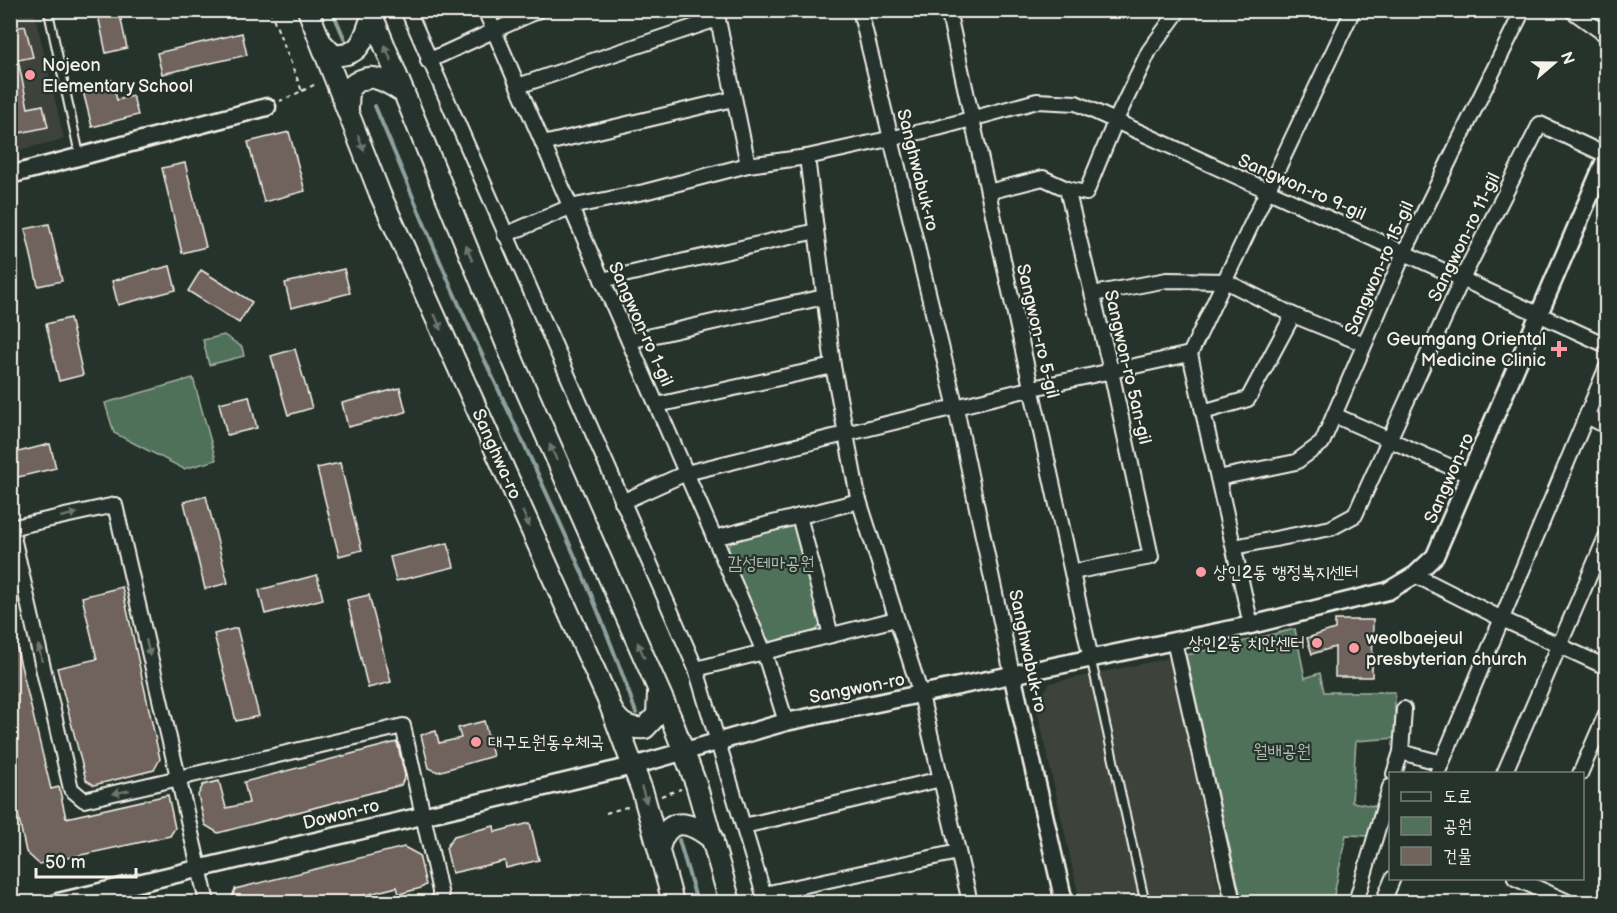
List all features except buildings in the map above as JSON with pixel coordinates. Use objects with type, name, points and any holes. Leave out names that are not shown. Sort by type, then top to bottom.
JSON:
[{"type":"main road","name":"Sanghwa-ro","points":[[308,10],[380,194],[611,710],[646,801],[673,903]]},
{"type":"main road","points":[[321,42],[333,55],[351,54],[360,46],[371,13]]},
{"type":"main road","points":[[371,13],[514,365],[683,750],[696,784],[730,903]]},
{"type":"main road","points":[[348,108],[350,88],[363,78],[376,78],[404,93]]},
{"type":"main road","points":[[611,710],[623,724],[633,729],[645,728],[657,715],[657,687]]},
{"type":"main road","points":[[659,849],[662,837],[669,828],[683,824],[699,829],[713,840]]},
{"type":"street","points":[[408,10],[428,61],[696,669],[720,741],[765,898],[958,852]]},
{"type":"street","name":"Sangwon-ro 1-gil","points":[[485,10],[764,652],[786,722]]},
{"type":"street","points":[[428,61],[538,10]]},
{"type":"street","name":"Sanghwabuk-ro","points":[[860,10],[956,408],[1012,674],[1064,903]]},
{"type":"street","name":"Sangwon-ro 5-gil","points":[[948,10],[1091,659]]},
{"type":"street","points":[[988,192],[1042,178],[1068,189],[1086,193],[1115,122],[1149,51],[1179,10]]},
{"type":"street","points":[[1251,625],[1190,354],[1269,192],[1353,10]]},
{"type":"street","name":"Sangwon-ro 15-gil","points":[[1218,478],[1296,462],[1322,443],[1404,253],[1523,10]]},
{"type":"street","points":[[1571,10],[1606,34]]},
{"type":"street","points":[[518,86],[717,15],[748,165]]},
{"type":"street","points":[[543,144],[734,99]]},
{"type":"street","name":"Sangwon-ro 9-gil","points":[[505,235],[570,207],[644,192],[748,165],[807,157],[971,119],[1037,101],[1076,103],[1606,345]]},
{"type":"street","points":[[10,175],[267,107]]},
{"type":"street","name":"Sangwon-ro 11-gil","points":[[1234,547],[1330,528],[1355,515],[1462,279],[1540,124],[1606,157]]},
{"type":"street","points":[[807,157],[833,366],[859,501],[921,695],[970,903]]},
{"type":"street","name":"Sangwon-ro","points":[[633,766],[786,722],[1251,625],[1388,591],[1415,575],[1435,556],[1606,157]]},
{"type":"street","name":"Sangwon-ro 5an-gil","points":[[1068,189],[1111,371],[1151,557],[1072,572]]},
{"type":"street","points":[[602,280],[816,231]]},
{"type":"street","points":[[1093,294],[1167,280],[1225,281],[1293,315],[1365,345]]},
{"type":"street","points":[[629,341],[824,297]]},
{"type":"street","points":[[1203,412],[1248,399],[1293,315]]},
{"type":"street","points":[[622,502],[686,473],[1033,388],[1190,354]]},
{"type":"street","points":[[657,405],[833,366]]},
{"type":"street","points":[[1401,752],[1439,768],[1606,369]]},
{"type":"street","points":[[1334,415],[1390,442],[1471,476]]},
{"type":"street","points":[[1587,416],[1606,426]]},
{"type":"street","points":[[714,538],[859,501]]},
{"type":"street","points":[[207,903],[179,780],[115,505],[11,528],[71,789],[84,800],[179,780],[403,726],[441,896],[436,903]]},
{"type":"street","points":[[799,516],[831,635]]},
{"type":"street","points":[[1505,772],[1606,537]]},
{"type":"street","points":[[1415,575],[1502,619],[1606,667]]},
{"type":"street","points":[[696,669],[896,619]]},
{"type":"street","points":[[1174,641],[1233,903]]},
{"type":"street","points":[[1395,772],[1401,752],[1404,709]]},
{"type":"street","points":[[1581,772],[1606,714]]},
{"type":"street","name":"Dowon-ro","points":[[58,903],[423,814],[633,766]]},
{"type":"street","points":[[744,826],[941,779]]},
{"type":"street","points":[[1356,903],[1389,790]]},
{"type":"street","points":[[1383,903],[1393,880]]},
{"type":"street","points":[[1533,882],[1568,903]]},
{"type":"lane","points":[[48,10],[80,157]]},
{"type":"lane","points":[[1091,659],[1145,903]]},
{"type":"path","points":[[267,107],[302,91],[270,10]]},
{"type":"path","points":[[606,813],[696,784]]},
{"type":"shaded area","name":"Nojeon Elementary School","points":[[10,11],[34,11],[64,139],[11,152]]},
{"type":"shaded area","points":[[1170,658],[1222,902],[1080,902],[1036,704],[1050,683]]},
{"type":"green space","points":[[492,11],[522,11],[498,22]]},
{"type":"green space","points":[[224,335],[242,347],[244,356],[209,365],[203,340]]},
{"type":"green space","points":[[193,378],[216,460],[184,469],[114,433],[105,403]]},
{"type":"green space","name":"감성테마공원","points":[[790,521],[798,527],[823,622],[815,631],[772,642],[763,636],[728,548],[733,537]]},
{"type":"green space","name":"월배공원","points":[[1295,629],[1305,678],[1320,673],[1324,692],[1395,692],[1395,738],[1356,741],[1352,802],[1378,807],[1371,836],[1346,835],[1333,900],[1242,902],[1186,655]]},
{"type":"waterway","points":[[332,10],[345,40]]},
{"type":"waterway","points":[[375,106],[454,294],[578,563],[636,713]]},
{"type":"waterway","points":[[679,840],[697,902]]},
{"type":"place","name":"Nojeon Elementary School","points":[[30,75]]},
{"type":"place","name":"Geumgang Oriental Medicine Clinic","points":[[1559,349]]},
{"type":"place","name":"상인2동 행정복지센터","points":[[1201,572]]},
{"type":"place","name":"상인2동 치안센터","points":[[1317,643]]},
{"type":"place","name":"weolbaejeul presbyterian church","points":[[1354,648]]},
{"type":"place","name":"대구도원동우체국","points":[[476,742]]}]
